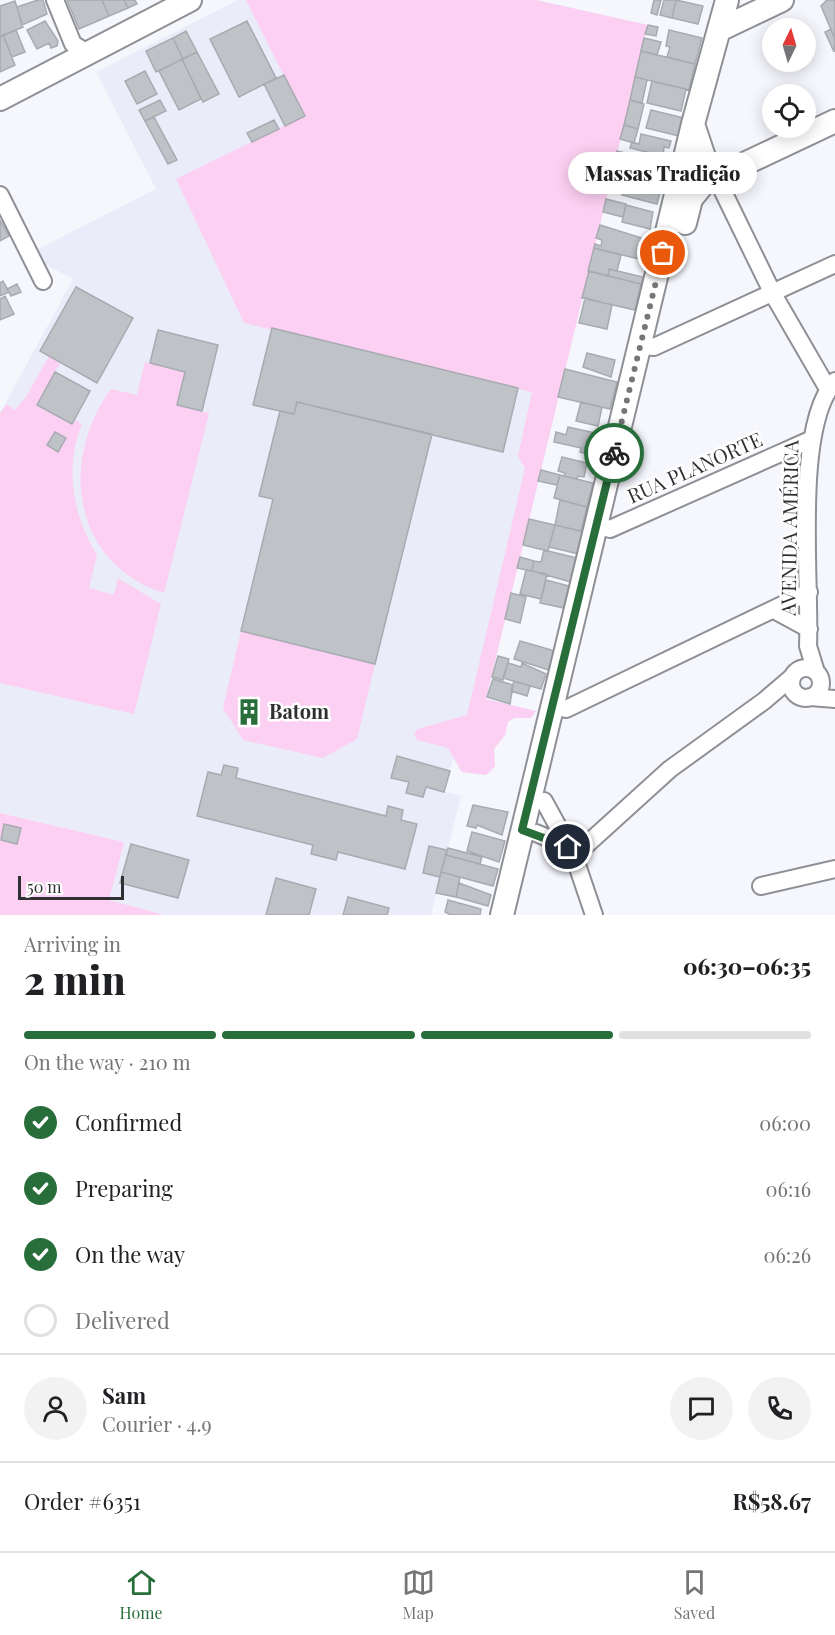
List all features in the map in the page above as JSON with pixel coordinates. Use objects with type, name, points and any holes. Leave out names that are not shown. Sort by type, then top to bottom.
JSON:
[{"type":"main road","points":[[0,99],[11,89],[89,54],[190,0]]},
{"type":"main road","points":[[502,915],[537,799],[647,346],[693,124],[727,0]]},
{"type":"main road","points":[[719,30],[782,0]]},
{"type":"main road","points":[[647,346],[691,199],[698,187],[835,121]]},
{"type":"main road","points":[[693,124],[704,157],[716,177]]},
{"type":"main road","points":[[516,915],[529,831]]},
{"type":"street","points":[[55,0],[73,44],[89,54]]},
{"type":"street","points":[[716,177],[773,294],[831,385]]},
{"type":"street","points":[[0,195],[43,281]]},
{"type":"street","points":[[647,346],[773,294],[835,264]]},
{"type":"street","name":"AVENIDA AMÉRICA","points":[[831,385],[810,440],[809,638],[818,676],[834,699]]},
{"type":"street","name":"RUA PLANORTE","points":[[603,527],[810,440]]},
{"type":"street","points":[[559,707],[809,592]]},
{"type":"street","points":[[774,610],[809,638]]},
{"type":"street","name":"AVENIDA AMÉRICA","points":[[571,851],[670,769],[764,701],[795,673],[809,638]]},
{"type":"street","points":[[807,668],[818,676],[819,691],[805,697],[793,691],[795,673],[807,668]]},
{"type":"street","name":"AVENIDA AMÉRICA","points":[[764,701],[805,697],[834,699]]},
{"type":"street","points":[[537,799],[571,851],[594,915]]},
{"type":"street","points":[[529,831],[571,851]]},
{"type":"street","points":[[761,886],[835,869]]},
{"type":"shaded area","points":[[238,0],[536,0],[648,25],[486,699],[536,711],[531,718],[514,718],[508,722],[505,735],[494,749],[495,766],[490,773],[481,775],[462,772],[453,759],[444,791],[461,796],[431,915],[165,915],[108,900],[124,842],[0,813],[0,413],[73,279],[46,265],[38,249],[156,189],[96,72]]},
{"type":"shaded area","points":[[246,0],[536,0],[648,25],[486,699],[536,711],[531,718],[514,718],[508,722],[505,735],[494,749],[495,766],[486,775],[462,772],[448,748],[417,740],[414,735],[417,729],[467,715],[525,468],[518,456],[532,392],[244,323],[176,179],[304,116]]},
{"type":"shaded area","points":[[49,356],[60,363],[37,405],[71,424],[74,419],[82,424],[73,458],[73,475],[77,508],[97,555],[89,588],[114,595],[118,578],[161,604],[134,714],[0,683],[0,413],[7,404],[15,410],[26,397]]},
{"type":"shaded area","points":[[145,362],[185,372],[177,405],[209,413],[164,593],[133,579],[110,559],[93,534],[84,507],[81,477],[84,447],[95,417],[111,389],[137,395]]},
{"type":"shaded area","points":[[241,631],[375,664],[357,739],[323,758],[243,740],[223,708]]},
{"type":"shaded area","points":[[0,813],[124,842],[109,900],[165,915],[0,915]]},
{"type":"building","points":[[43,0],[47,14],[22,25],[17,7]]},
{"type":"building","points":[[67,0],[102,0],[109,16],[79,29]]},
{"type":"building","points":[[102,0],[124,0],[128,8],[109,16]]},
{"type":"building","points":[[124,0],[135,0],[137,4],[128,8]]},
{"type":"building","points":[[654,0],[661,0],[657,15],[651,13]]},
{"type":"building","points":[[664,0],[676,0],[672,18],[660,15]]},
{"type":"building","points":[[676,0],[703,6],[698,24],[672,18]]},
{"type":"building","points":[[827,0],[835,0],[835,39],[821,6]]},
{"type":"building","points":[[15,1],[23,27],[0,37],[0,6]]},
{"type":"building","points":[[45,21],[58,41],[57,46],[51,48],[49,43],[37,49],[27,30]]},
{"type":"building","points":[[247,21],[276,78],[239,97],[210,39]]},
{"type":"building","points":[[648,25],[658,27],[656,36],[645,34]]},
{"type":"building","points":[[831,29],[835,39],[834,52],[825,32]]},
{"type":"building","points":[[16,30],[25,52],[12,57],[3,35]]},
{"type":"building","points":[[669,30],[702,38],[695,64],[667,57],[670,47],[666,46]]},
{"type":"building","points":[[186,31],[197,52],[183,59],[173,38]]},
{"type":"building","points":[[3,35],[15,65],[0,72],[0,37]]},
{"type":"building","points":[[173,38],[183,59],[156,72],[146,51]]},
{"type":"building","points":[[644,38],[661,42],[657,55],[641,51]]},
{"type":"building","points":[[641,51],[695,64],[689,90],[635,77]]},
{"type":"building","points":[[197,52],[219,94],[203,102],[182,59]]},
{"type":"building","points":[[182,59],[201,99],[179,110],[159,71]]},
{"type":"building","points":[[145,71],[157,94],[137,104],[125,81]]},
{"type":"building","points":[[284,75],[305,116],[285,126],[264,84]]},
{"type":"building","points":[[635,77],[647,80],[642,103],[630,100]]},
{"type":"building","points":[[652,81],[686,89],[681,111],[647,103]]},
{"type":"building","points":[[160,100],[166,111],[145,121],[139,110]]},
{"type":"building","points":[[630,100],[644,104],[638,129],[624,125]]},
{"type":"building","points":[[651,110],[684,118],[679,136],[646,128]]},
{"type":"building","points":[[154,117],[177,160],[168,164],[145,121]]},
{"type":"building","points":[[274,120],[279,129],[252,142],[247,133]]},
{"type":"building","points":[[624,125],[638,129],[634,143],[620,139]]},
{"type":"building","points":[[641,134],[671,141],[669,148],[664,147],[663,156],[630,148],[632,142],[639,144]]},
{"type":"building","points":[[617,151],[642,157],[637,177],[612,173]]},
{"type":"building","points":[[626,177],[662,185],[657,204],[622,195]]},
{"type":"building","points":[[606,199],[626,204],[623,217],[603,212]]},
{"type":"building","points":[[626,205],[653,212],[650,229],[622,222]]},
{"type":"building","points":[[0,220],[9,236],[0,241]]},
{"type":"building","points":[[600,225],[648,240],[643,260],[594,248],[595,244],[601,246],[602,240],[596,238]]},
{"type":"building","points":[[594,248],[621,255],[617,271],[609,269],[608,276],[588,271]]},
{"type":"building","points":[[609,269],[643,277],[641,284],[608,276]]},
{"type":"building","points":[[589,271],[641,284],[635,310],[582,298]]},
{"type":"building","points":[[3,281],[9,292],[0,296],[0,283]]},
{"type":"building","points":[[17,284],[21,292],[11,296],[7,289]]},
{"type":"building","points":[[76,287],[133,318],[97,383],[40,351]]},
{"type":"building","points":[[5,296],[14,314],[0,320],[0,299]]},
{"type":"building","points":[[585,298],[612,305],[607,329],[579,323]]},
{"type":"building","points":[[272,328],[518,388],[503,452],[297,402],[294,414],[253,405]]},
{"type":"building","points":[[158,330],[218,345],[202,411],[177,405],[185,372],[150,363]]},
{"type":"building","points":[[587,353],[615,360],[611,377],[583,367]]},
{"type":"building","points":[[565,369],[617,382],[610,409],[558,397]]},
{"type":"building","points":[[55,372],[90,391],[72,424],[37,405]]},
{"type":"building","points":[[297,402],[432,434],[375,664],[241,631],[273,499],[259,496],[280,411],[294,414]]},
{"type":"building","points":[[581,402],[602,407],[598,426],[576,421]]},
{"type":"building","points":[[568,427],[595,433],[590,455],[580,452],[581,448],[554,442],[556,432],[566,435]]},
{"type":"building","points":[[55,432],[66,438],[58,452],[47,445]]},
{"type":"building","points":[[562,457],[587,463],[584,477],[578,476],[577,479],[564,476],[565,473],[558,471]]},
{"type":"building","points":[[541,470],[560,475],[557,485],[538,481]]},
{"type":"building","points":[[560,475],[593,483],[587,507],[554,498]]},
{"type":"building","points":[[560,500],[587,507],[581,531],[555,525]]},
{"type":"building","points":[[529,519],[555,525],[548,551],[523,545]]},
{"type":"building","points":[[555,525],[584,532],[579,554],[549,547]]},
{"type":"building","points":[[544,550],[577,558],[571,582],[532,571],[534,561],[541,562]]},
{"type":"building","points":[[520,557],[534,561],[532,571],[517,568]]},
{"type":"building","points":[[526,570],[547,574],[541,599],[520,594]]},
{"type":"building","points":[[546,580],[569,586],[564,608],[540,603]]},
{"type":"building","points":[[511,593],[526,597],[520,623],[505,619]]},
{"type":"building","points":[[520,641],[555,651],[549,670],[514,659]]},
{"type":"building","points":[[498,656],[509,659],[503,680],[492,677]]},
{"type":"building","points":[[508,663],[521,667],[522,663],[546,674],[541,689],[503,678]]},
{"type":"building","points":[[493,679],[513,685],[510,704],[487,697]]},
{"type":"building","points":[[514,681],[530,686],[527,696],[511,691]]},
{"type":"building","name":"Batom","points":[[249,706],[254,708],[256,713],[254,718],[249,720],[244,718],[242,713],[244,708]]},
{"type":"building","points":[[397,756],[450,771],[444,792],[426,787],[423,797],[406,793],[409,782],[391,778]]},
{"type":"building","points":[[224,765],[238,768],[236,778],[386,816],[388,806],[403,810],[401,820],[417,824],[405,869],[338,852],[336,860],[311,854],[313,845],[197,816],[208,772],[221,775]]},
{"type":"building","points":[[473,805],[508,812],[502,835],[477,825],[476,828],[467,826]]},
{"type":"building","points":[[4,824],[21,828],[17,844],[1,840]]},
{"type":"building","points":[[472,832],[505,841],[499,862],[467,851]]},
{"type":"building","points":[[131,844],[189,860],[178,898],[120,883]]},
{"type":"building","points":[[429,846],[447,850],[440,877],[423,873]]},
{"type":"building","points":[[448,848],[482,857],[480,864],[446,855]]},
{"type":"building","points":[[446,855],[498,869],[493,886],[441,872]]},
{"type":"building","points":[[441,872],[460,877],[456,897],[436,893]]},
{"type":"building","points":[[276,878],[316,889],[309,915],[266,915]]},
{"type":"building","points":[[459,883],[491,895],[488,906],[456,897]]},
{"type":"building","points":[[348,897],[389,908],[387,915],[343,915]]},
{"type":"building","points":[[448,900],[481,909],[480,915],[451,915],[445,912]]},
{"type":"way so far","points":[[614,453],[663,253]]},
{"type":"place","name":"Massas Tradição","points":[[663,253]]},
{"type":"place","name":"Batom","points":[[249,712]]},
{"type":"route","points":[[568,847],[536,833],[522,830],[614,453]]}]
